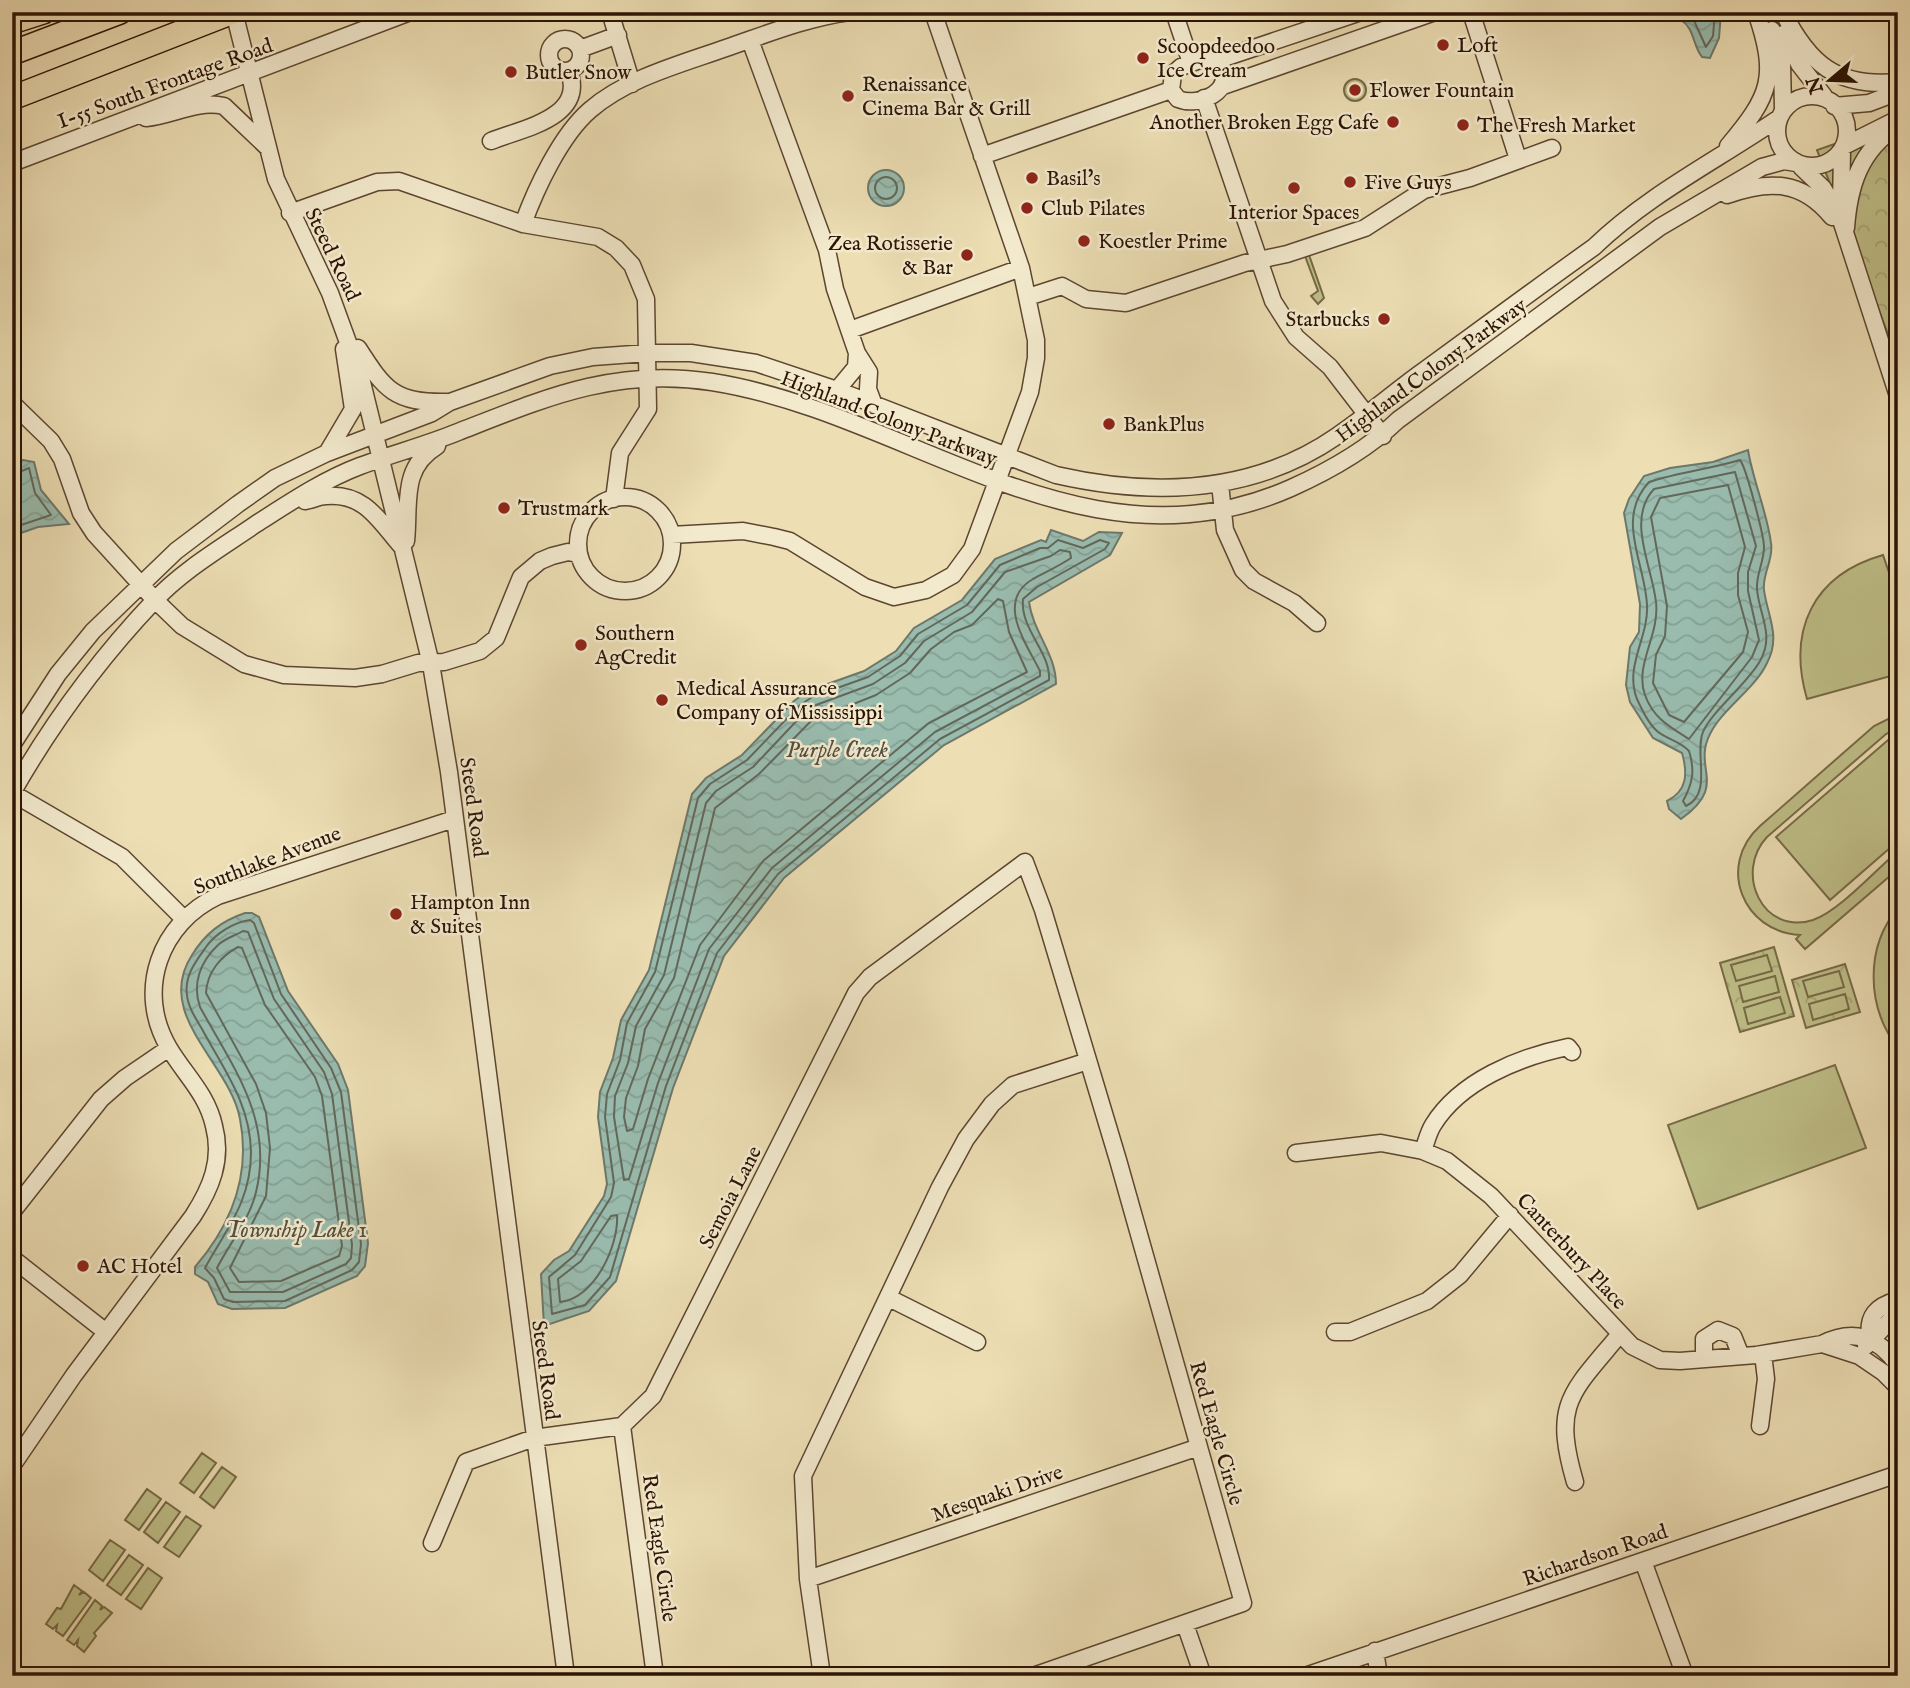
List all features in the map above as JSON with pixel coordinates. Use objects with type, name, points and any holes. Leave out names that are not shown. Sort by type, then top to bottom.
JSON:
[{"type":"highway","points":[[12,22],[43,12]]},
{"type":"highway","points":[[12,54],[120,12]]},
{"type":"highway","points":[[12,97],[233,12]]},
{"type":"street","name":"Steed Road","points":[[233,12],[266,147],[290,213],[345,329],[376,433],[431,664],[454,819],[566,1676]]},
{"type":"street","name":"I-55 South Frontage Road","points":[[12,163],[215,85],[250,75],[410,12]]},
{"type":"street","points":[[610,12],[632,84]]},
{"type":"street","points":[[523,225],[539,185],[585,115],[599,103],[632,84],[750,40],[808,19],[849,12]]},
{"type":"street","points":[[671,535],[743,531],[790,541],[865,587],[894,597],[926,590],[953,575],[972,550],[1034,376],[1035,340],[1021,268],[933,12]]},
{"type":"street","points":[[1174,12],[1191,63]]},
{"type":"street","points":[[1171,90],[1173,74],[1191,63],[1202,59],[1215,61],[1362,12]]},
{"type":"street","points":[[1171,90],[1184,102],[1204,98],[1216,94],[1223,86],[1435,12]]},
{"type":"street","points":[[1471,12],[1518,159]]},
{"type":"street","points":[[1721,155],[1750,122],[1765,93],[1768,55],[1756,12]]},
{"type":"street","points":[[1766,12],[1782,63],[1782,147],[1823,188],[1840,217],[1898,396]]},
{"type":"street","points":[[1781,12],[1798,42],[1830,71],[1861,82],[1898,82]]},
{"type":"street","points":[[1781,12],[1793,55],[1844,125],[1840,217]]},
{"type":"street","points":[[580,49],[618,35]]},
{"type":"street","points":[[564,39],[574,42],[580,49],[580,61],[569,71],[559,70],[551,63],[551,47],[564,39]]},
{"type":"street","points":[[750,40],[827,250],[835,289],[857,353],[869,372],[868,388],[874,405]]},
{"type":"street","points":[[1215,61],[1224,72],[1223,86]]},
{"type":"street","points":[[491,141],[560,113],[573,89],[569,71]]},
{"type":"street","points":[[982,156],[1171,90]]},
{"type":"street","points":[[1781,114],[1799,96],[1869,103],[1898,92]]},
{"type":"street","points":[[1204,98],[1282,319],[1296,337],[1330,367],[1383,436]]},
{"type":"street","points":[[120,122],[165,116],[209,103],[233,112],[266,147]]},
{"type":"street","name":"Highland Colony Parkway","points":[[12,745],[58,674],[93,631],[139,584],[238,504],[275,478],[327,453],[432,413],[450,402],[550,366],[593,357],[647,353],[691,354],[756,363],[837,390],[1056,475],[1099,485],[1147,489],[1220,484],[1249,478],[1299,458],[1336,437],[1594,247],[1616,226],[1675,182],[1721,155],[1781,114]]},
{"type":"street","points":[[1799,165],[1828,164],[1843,148],[1898,119]]},
{"type":"street","points":[[1845,234],[1848,200],[1860,166],[1881,138],[1898,126]]},
{"type":"street","points":[[1028,297],[1062,286],[1086,299],[1126,303],[1365,228],[1424,190],[1448,181],[1471,178],[1552,148]]},
{"type":"street","name":"Highland Colony Parkway","points":[[12,793],[62,712],[97,666],[155,600],[219,548],[292,500],[360,466],[459,432],[534,401],[593,384],[648,379],[710,382],[766,394],[1058,503],[1106,513],[1155,516],[1224,509],[1266,499],[1322,474],[1383,436],[1398,420],[1660,227],[1762,167],[1783,161],[1799,165]]},
{"type":"street","points":[[290,213],[389,180],[409,183],[523,225],[598,237],[625,256],[644,290],[648,409],[620,453],[614,499]]},
{"type":"street","points":[[1695,206],[1749,187],[1782,184],[1813,197],[1845,234]]},
{"type":"street","points":[[850,330],[1021,268]]},
{"type":"street","points":[[345,329],[376,378],[390,391],[406,399],[450,402]]},
{"type":"street","points":[[327,453],[353,409],[344,357],[345,329]]},
{"type":"street","points":[[837,390],[856,367],[857,353]]},
{"type":"street","points":[[12,403],[51,441],[62,459],[81,513],[94,533],[155,600],[182,626],[244,664],[284,675],[355,678],[382,674],[418,663],[431,664],[480,650],[496,638],[521,577],[552,556],[568,552],[578,554]]},
{"type":"street","points":[[405,550],[408,518],[405,500],[411,475],[426,452],[459,432]]},
{"type":"street","points":[[1220,484],[1225,530],[1243,570],[1254,581],[1294,603],[1317,623]]},
{"type":"street","points":[[292,500],[308,501],[326,496],[346,497],[363,504],[378,515],[405,550]]},
{"type":"street","points":[[634,497],[644,500],[660,513],[671,535],[670,556],[662,575],[653,582],[626,592],[608,589],[591,577],[578,554],[579,531],[587,514],[614,499],[634,497]]},
{"type":"street","points":[[12,793],[122,857],[184,919]]},
{"type":"street","name":"Southlake Avenue","points":[[12,1466],[106,1332],[193,1216],[207,1195],[217,1162],[211,1113],[192,1077],[169,1048],[158,1018],[153,983],[165,943],[195,908],[226,893],[454,819]]},
{"type":"street","name":"Semoia Lane","points":[[622,1426],[653,1396],[856,993],[870,977],[1025,862],[1043,910]]},
{"type":"street","name":"Red Eagle Circle","points":[[1033,1676],[1243,1604],[1043,910]]},
{"type":"street","points":[[1423,1151],[1432,1126],[1473,1084],[1513,1064],[1557,1049],[1568,1046],[1572,1052]]},
{"type":"street","points":[[12,1212],[101,1099],[125,1078],[169,1048]]},
{"type":"street","points":[[822,1676],[808,1579],[803,1476],[940,1187],[966,1139],[992,1104],[1013,1085],[1088,1061]]},
{"type":"street","name":"Canterbury Place","points":[[1296,1153],[1381,1143],[1423,1151],[1447,1161],[1492,1196],[1632,1346],[1660,1360],[1741,1356],[1822,1343],[1842,1336],[1870,1338]]},
{"type":"street","points":[[1335,1332],[1350,1332],[1427,1301],[1460,1275],[1510,1215]]},
{"type":"street","points":[[12,1258],[106,1332]]},
{"type":"street","points":[[889,1298],[977,1342]]},
{"type":"street","points":[[1870,1338],[1868,1323],[1873,1313],[1885,1303],[1898,1300]]},
{"type":"street","points":[[1859,1356],[1870,1338],[1898,1312]]},
{"type":"street","points":[[1704,1359],[1704,1339],[1718,1330],[1733,1336],[1741,1356]]},
{"type":"street","points":[[1575,1482],[1563,1427],[1570,1398],[1620,1334]]},
{"type":"street","points":[[1870,1338],[1882,1345],[1898,1365]]},
{"type":"street","name":"Canterbury Place","points":[[1822,1343],[1859,1356],[1884,1373],[1898,1387]]},
{"type":"street","points":[[1760,1426],[1766,1379],[1763,1353]]},
{"type":"street","points":[[432,1543],[466,1462],[534,1438],[622,1426]]},
{"type":"street","name":"Red Eagle Circle","points":[[622,1426],[655,1676]]},
{"type":"street","name":"Mesquaki Drive","points":[[808,1579],[1199,1447]]},
{"type":"street","name":"Richardson Road","points":[[1305,1676],[1898,1474]]},
{"type":"street","points":[[1643,1561],[1685,1676]]},
{"type":"street","points":[[1185,1624],[1203,1676]]},
{"type":"street","points":[[1375,1651],[1379,1676]]},
{"type":"green space","name":"Flower Fountain","points":[[1355,79],[1363,82],[1366,90],[1363,98],[1355,101],[1347,98],[1344,90],[1347,82]]},
{"type":"green space","points":[[1898,122],[1898,360],[1817,150]]},
{"type":"green space","points":[[1308,252],[1324,298],[1318,304],[1311,296],[1318,291],[1305,256]]},
{"type":"green space","points":[[1883,555],[1898,599],[1898,674],[1807,699],[1801,650],[1804,628],[1811,609],[1823,591],[1839,576],[1859,564]]},
{"type":"green space","points":[[1898,714],[1898,728],[1886,734],[1767,837],[1757,851],[1753,867],[1758,898],[1767,910],[1780,919],[1795,922],[1813,920],[1834,908],[1898,851],[1898,869],[1805,949],[1796,939],[1800,935],[1780,931],[1751,910],[1742,894],[1738,877],[1740,859],[1747,842],[1760,826],[1874,726]]},
{"type":"green space","points":[[1895,734],[1898,737],[1898,841],[1830,900],[1776,837]]},
{"type":"green space","points":[[1898,908],[1898,1048],[1887,1032],[1880,1014],[1874,977],[1880,941]]},
{"type":"green space","points":[[1774,947],[1794,1016],[1740,1032],[1720,963]]},
{"type":"green space","points":[[1767,955],[1772,971],[1736,981],[1731,965]]},
{"type":"green space","points":[[1845,964],[1860,1012],[1806,1028],[1792,980]]},
{"type":"green space","points":[[1839,971],[1844,987],[1808,997],[1803,981]]},
{"type":"green space","points":[[1775,976],[1779,992],[1743,1002],[1739,986]]},
{"type":"green space","points":[[1845,994],[1849,1009],[1813,1020],[1809,1004]]},
{"type":"green space","points":[[1780,997],[1785,1013],[1748,1024],[1744,1008]]},
{"type":"green space","points":[[1835,1065],[1866,1148],[1698,1209],[1668,1125]]},
{"type":"green space","points":[[202,1453],[216,1463],[194,1493],[180,1483]]},
{"type":"green space","points":[[222,1467],[236,1477],[214,1508],[200,1497]]},
{"type":"green space","points":[[147,1489],[161,1499],[139,1530],[125,1520]]},
{"type":"green space","points":[[166,1502],[180,1512],[158,1543],[144,1532]]},
{"type":"green space","points":[[186,1516],[201,1526],[179,1557],[164,1547]]},
{"type":"green space","points":[[110,1540],[125,1550],[103,1581],[89,1570]]},
{"type":"green space","points":[[129,1555],[143,1565],[121,1595],[107,1585]]},
{"type":"green space","points":[[148,1568],[162,1578],[141,1609],[126,1599]]},
{"type":"green space","points":[[74,1585],[82,1591],[79,1595],[84,1592],[91,1598],[63,1636],[56,1631],[57,1625],[53,1629],[46,1624],[57,1608],[61,1609]]},
{"type":"green space","points":[[95,1600],[102,1606],[100,1610],[104,1607],[112,1613],[94,1633],[96,1636],[84,1652],[77,1646],[78,1640],[74,1645],[67,1640]]},
{"type":"water","points":[[1683,12],[1721,12],[1719,38],[1710,58],[1702,57],[1699,52],[1689,28],[1681,20]]},
{"type":"water","points":[[886,170],[899,175],[904,188],[899,201],[886,206],[873,201],[868,188],[873,175]]},
{"type":"water","points":[[1748,450],[1771,543],[1764,590],[1773,644],[1762,672],[1722,716],[1710,734],[1705,757],[1707,786],[1695,807],[1681,819],[1669,809],[1667,801],[1679,792],[1684,781],[1682,753],[1653,738],[1630,702],[1626,685],[1630,647],[1639,632],[1640,604],[1624,513],[1629,499],[1644,476],[1670,468],[1713,462]]},
{"type":"water","points":[[23,460],[34,462],[41,490],[69,524],[38,527],[12,536],[11,484],[17,466]]},
{"type":"water","name":"Purple Creek","points":[[1051,530],[1083,541],[1099,532],[1122,533],[1110,555],[1029,602],[1052,663],[1056,684],[944,745],[784,878],[724,956],[673,1088],[616,1281],[589,1311],[544,1326],[541,1274],[554,1260],[569,1251],[604,1196],[607,1184],[598,1117],[600,1092],[613,1058],[621,1020],[649,970],[692,794],[706,778],[742,755],[794,701],[808,691],[864,671],[896,651],[914,628],[962,600],[995,559],[1041,540],[1046,542]]},
{"type":"water","name":"Township Lake 1","points":[[245,913],[259,917],[288,991],[338,1064],[348,1090],[368,1243],[365,1266],[357,1276],[285,1308],[232,1309],[218,1304],[208,1282],[195,1274],[195,1267],[219,1234],[236,1198],[243,1160],[243,1140],[233,1098],[187,1018],[182,998],[182,977],[202,941],[221,924]]},
{"type":"place","name":"Loft","points":[[1443,45]]},
{"type":"place","name":"Scoopdeedoo Ice Cream","points":[[1143,58]]},
{"type":"place","name":"Butler Snow","points":[[511,72]]},
{"type":"place","name":"Flower Fountain","points":[[1355,90]]},
{"type":"place","name":"Renaissance Cinema Bar & Grill","points":[[848,96]]},
{"type":"place","name":"Another Broken Egg Cafe","points":[[1393,122]]},
{"type":"place","name":"The Fresh Market","points":[[1463,125]]},
{"type":"place","name":"Basil's","points":[[1032,178]]},
{"type":"place","name":"Five Guys","points":[[1350,182]]},
{"type":"place","name":"Interior Spaces","points":[[1294,188]]},
{"type":"place","name":"Club Pilates","points":[[1027,208]]},
{"type":"place","name":"Koestler Prime","points":[[1084,241]]},
{"type":"place","name":"Zea Rotisserie & Bar","points":[[967,255]]},
{"type":"place","name":"Starbucks","points":[[1384,319]]},
{"type":"place","name":"BankPlus","points":[[1109,424]]},
{"type":"place","name":"Trustmark","points":[[504,508]]},
{"type":"place","name":"Southern AgCredit","points":[[581,645]]},
{"type":"place","name":"Medical Assurance Company of Mississippi","points":[[662,700]]},
{"type":"place","name":"Hampton Inn & Suites","points":[[396,914]]},
{"type":"place","name":"AC Hotel","points":[[83,1266]]}]
